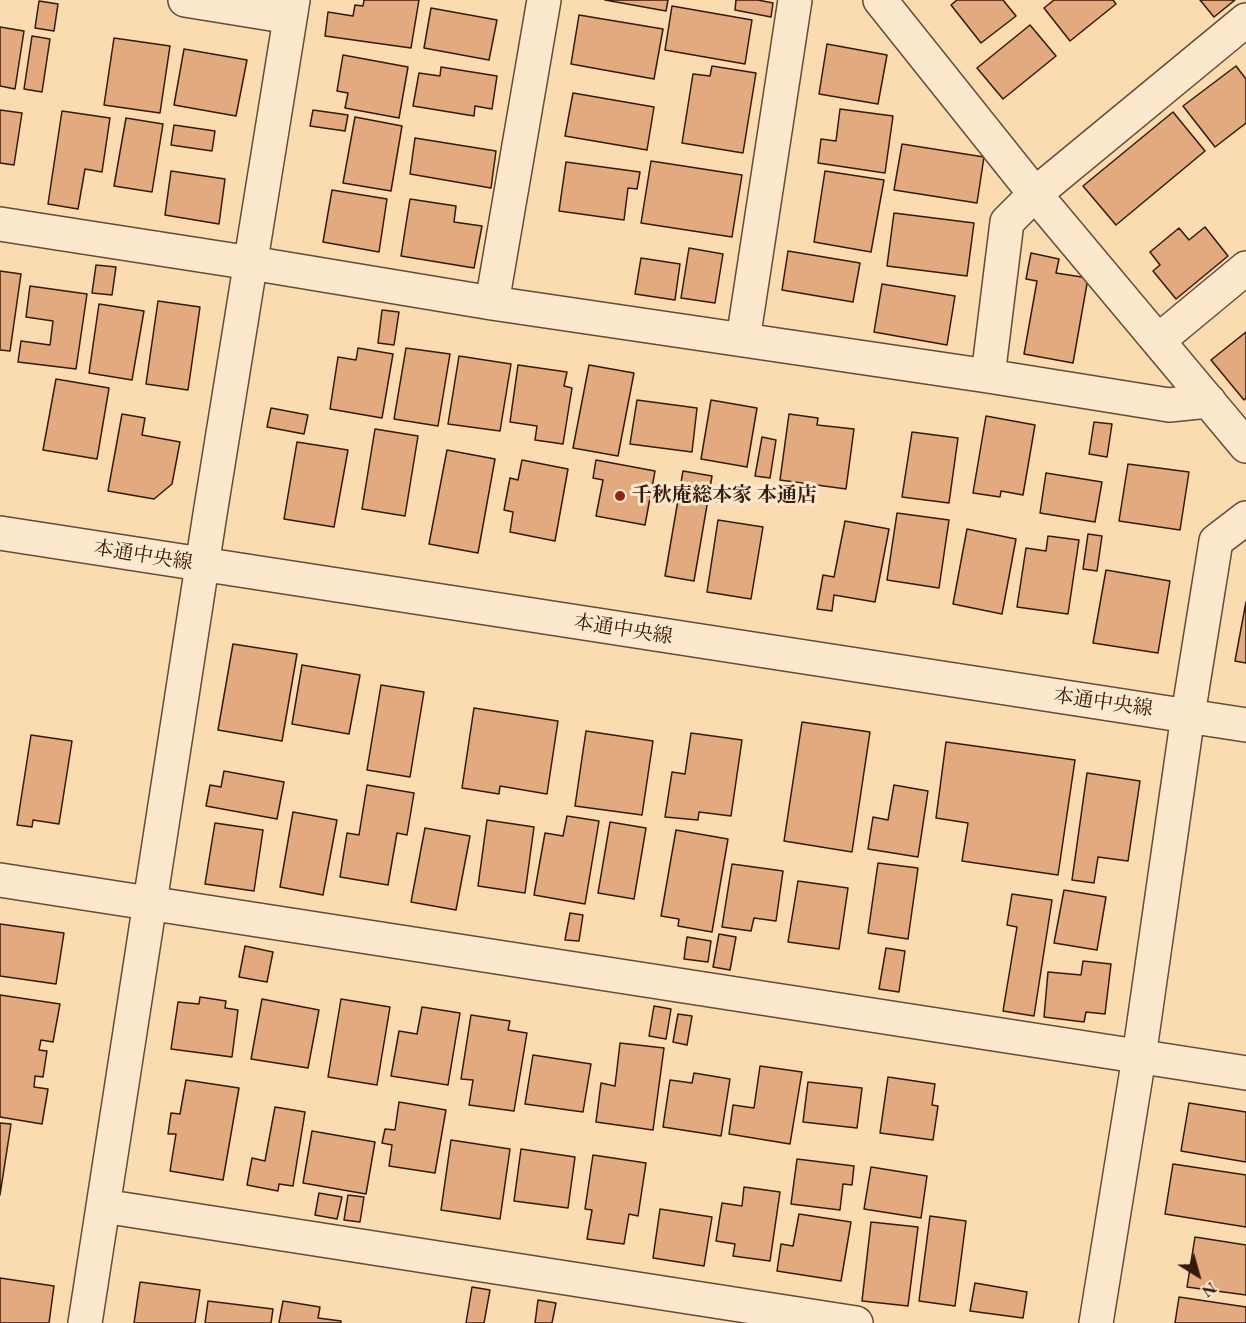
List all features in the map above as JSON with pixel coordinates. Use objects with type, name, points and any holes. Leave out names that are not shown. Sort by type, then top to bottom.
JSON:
[{"type":"street","points":[[85,1323],[291,8],[185,0]]},
{"type":"street","points":[[492,303],[544,0]]},
{"type":"street","points":[[743,340],[795,0]]},
{"type":"street","points":[[892,4],[1035,194],[1246,446]]},
{"type":"street","points":[[988,375],[1007,222],[1035,194],[1246,20]]},
{"type":"street","points":[[0,224],[492,303],[988,375],[1169,405],[1209,401]]},
{"type":"street","points":[[1159,340],[1246,268]]},
{"type":"street","points":[[1096,1323],[1139,1057],[1188,715],[1216,541],[1246,518]]},
{"type":"street","name":"本通中央線","points":[[0,533],[1246,725]]},
{"type":"street","points":[[0,880],[1246,1073]]},
{"type":"street","points":[[103,1206],[856,1323]]},
{"type":"building","points":[[364,0],[419,0],[411,48],[325,36],[328,12],[353,16],[355,5],[363,6]]},
{"type":"building","points":[[605,0],[668,0],[666,11]]},
{"type":"building","points":[[736,0],[773,3],[771,17],[735,10]]},
{"type":"building","points":[[957,0],[1003,0],[1016,16],[981,43],[951,5]]},
{"type":"building","points":[[1054,0],[1113,0],[1116,4],[1070,41],[1044,8]]},
{"type":"building","points":[[1200,0],[1235,0],[1214,17]]},
{"type":"building","points":[[39,1],[58,4],[54,31],[35,28]]},
{"type":"building","points":[[672,6],[752,20],[745,64],[665,50]]},
{"type":"building","points":[[431,8],[497,20],[489,60],[424,48]]},
{"type":"building","points":[[579,15],[663,29],[654,79],[571,64]]},
{"type":"building","points":[[1030,25],[1056,56],[1003,99],[977,68]]},
{"type":"building","points":[[0,27],[24,31],[15,89],[0,86]]},
{"type":"building","points":[[32,36],[50,39],[42,92],[24,89]]},
{"type":"building","points":[[114,38],[170,46],[160,113],[104,105]]},
{"type":"building","points":[[827,44],[887,55],[878,104],[819,94]]},
{"type":"building","points":[[184,49],[247,60],[236,116],[174,105]]},
{"type":"building","points":[[343,55],[408,67],[399,118],[345,108],[348,93],[337,91]]},
{"type":"building","points":[[712,66],[756,73],[743,153],[682,143],[693,74],[710,76]]},
{"type":"building","points":[[1236,66],[1246,79],[1246,123],[1215,147],[1183,106]]},
{"type":"building","points":[[441,67],[497,76],[492,109],[475,106],[474,116],[413,106],[419,73],[440,76]]},
{"type":"building","points":[[573,93],[654,107],[647,150],[565,136]]},
{"type":"building","points":[[840,109],[893,116],[885,173],[818,163],[821,139],[836,141]]},
{"type":"building","points":[[0,110],[22,113],[14,165],[0,163]]},
{"type":"building","points":[[313,110],[348,115],[345,131],[310,126]]},
{"type":"building","points":[[62,111],[110,118],[102,172],[85,169],[78,209],[48,204]]},
{"type":"building","points":[[1173,112],[1205,151],[1116,225],[1083,186]]},
{"type":"building","points":[[355,117],[402,126],[391,191],[343,183]]},
{"type":"building","points":[[126,118],[163,124],[152,192],[114,186]]},
{"type":"building","points":[[174,125],[215,131],[212,151],[171,145]]},
{"type":"building","points":[[415,138],[496,151],[491,188],[410,174]]},
{"type":"building","points":[[902,144],[984,157],[977,203],[894,190]]},
{"type":"building","points":[[651,161],[742,175],[732,237],[641,223]]},
{"type":"building","points":[[566,162],[640,172],[637,189],[628,188],[624,220],[559,211]]},
{"type":"building","points":[[171,171],[225,179],[219,224],[165,215]]},
{"type":"building","points":[[825,171],[884,180],[871,252],[814,242]]},
{"type":"building","points":[[332,190],[387,199],[379,252],[323,242]]},
{"type":"building","points":[[410,199],[456,206],[454,222],[482,226],[474,268],[401,256]]},
{"type":"building","points":[[894,213],[974,223],[967,276],[887,266]]},
{"type":"building","points":[[1205,227],[1228,256],[1176,299],[1153,271],[1160,265],[1150,252],[1179,228],[1189,240]]},
{"type":"building","points":[[689,248],[723,254],[715,303],[681,298]]},
{"type":"building","points":[[788,251],[860,263],[853,302],[782,290]]},
{"type":"building","points":[[1031,253],[1059,259],[1056,273],[1088,278],[1073,363],[1024,354],[1037,281],[1026,279]]},
{"type":"building","points":[[641,258],[680,264],[675,300],[635,294]]},
{"type":"building","points":[[96,265],[116,267],[112,295],[92,293]]},
{"type":"building","points":[[0,271],[21,274],[10,351],[0,350]]},
{"type":"building","points":[[882,284],[955,296],[947,345],[874,332]]},
{"type":"building","points":[[30,286],[87,294],[76,369],[18,362],[21,341],[50,345],[53,321],[26,317]]},
{"type":"building","points":[[158,301],[200,307],[188,390],[146,384]]},
{"type":"building","points":[[99,304],[144,311],[132,380],[89,373]]},
{"type":"building","points":[[382,310],[399,312],[394,345],[378,343]]},
{"type":"building","points":[[1246,332],[1246,398],[1244,400],[1211,360]]},
{"type":"building","points":[[358,348],[393,354],[382,418],[330,409],[338,357],[356,360]]},
{"type":"building","points":[[406,348],[450,354],[438,426],[394,419]]},
{"type":"building","points":[[459,356],[511,364],[500,431],[448,424]]},
{"type":"building","points":[[518,365],[567,372],[564,386],[572,388],[563,444],[535,440],[537,426],[510,422]]},
{"type":"building","points":[[589,365],[634,373],[618,456],[573,448]]},
{"type":"building","points":[[56,379],[109,388],[97,459],[43,450]]},
{"type":"building","points":[[637,400],[697,408],[692,452],[630,444]]},
{"type":"building","points":[[711,400],[757,408],[747,467],[701,459]]},
{"type":"building","points":[[271,408],[308,415],[304,434],[267,427]]},
{"type":"building","points":[[122,414],[145,418],[142,435],[180,442],[172,484],[154,499],[108,491]]},
{"type":"building","points":[[789,414],[818,418],[817,425],[854,429],[846,489],[780,480]]},
{"type":"building","points":[[986,416],[1035,425],[1023,495],[1001,491],[1000,497],[973,493]]},
{"type":"building","points":[[1094,422],[1112,424],[1107,457],[1089,454]]},
{"type":"building","points":[[375,429],[418,436],[405,516],[362,509]]},
{"type":"building","points":[[912,432],[958,438],[949,503],[902,497]]},
{"type":"building","points":[[762,437],[776,440],[770,478],[755,476]]},
{"type":"building","points":[[297,442],[348,450],[334,527],[284,519]]},
{"type":"building","points":[[447,450],[495,459],[478,553],[429,544]]},
{"type":"building","points":[[522,460],[568,469],[555,541],[510,532],[513,512],[504,510],[510,478],[518,480]]},
{"type":"building","points":[[596,460],[655,471],[645,525],[596,516],[603,480],[593,478]]},
{"type":"building","points":[[1128,464],[1189,472],[1180,530],[1119,521]]},
{"type":"building","points":[[683,471],[712,476],[694,581],[665,576]]},
{"type":"building","points":[[1046,473],[1102,482],[1095,522],[1040,513]]},
{"type":"building","points":[[897,513],[949,520],[939,588],[887,580]]},
{"type":"building","points":[[718,520],[763,527],[751,599],[707,592]]},
{"type":"building","points":[[845,521],[889,529],[875,602],[834,595],[832,611],[817,609],[823,575],[834,577]]},
{"type":"building","points":[[967,529],[1016,539],[1002,614],[953,604]]},
{"type":"building","points":[[1088,534],[1102,536],[1097,571],[1083,569]]},
{"type":"building","points":[[1048,536],[1079,540],[1068,614],[1017,607],[1026,548],[1046,551]]},
{"type":"building","points":[[1106,570],[1170,581],[1158,653],[1093,643]]},
{"type":"building","points":[[1246,602],[1246,663],[1235,661]]},
{"type":"building","points":[[233,644],[297,654],[282,741],[218,730]]},
{"type":"building","points":[[302,665],[360,675],[349,734],[292,724]]},
{"type":"building","points":[[381,685],[424,692],[410,777],[367,770]]},
{"type":"building","points":[[474,708],[558,721],[547,794],[500,786],[499,794],[462,788]]},
{"type":"building","points":[[802,722],[870,732],[852,852],[784,841]]},
{"type":"building","points":[[586,731],[653,741],[642,815],[575,806]]},
{"type":"building","points":[[691,733],[742,740],[731,816],[699,812],[698,820],[665,817],[672,772],[685,774]]},
{"type":"building","points":[[31,735],[72,741],[59,824],[33,820],[32,827],[17,825]]},
{"type":"building","points":[[946,742],[1075,760],[1058,875],[962,861],[968,823],[936,818]]},
{"type":"building","points":[[224,771],[284,782],[277,819],[206,806],[210,785],[221,787]]},
{"type":"building","points":[[1087,773],[1140,781],[1128,861],[1098,857],[1094,883],[1072,880]]},
{"type":"building","points":[[367,785],[414,793],[407,835],[397,833],[388,885],[340,877],[347,833],[359,835]]},
{"type":"building","points":[[894,785],[928,791],[918,857],[868,849],[873,817],[888,820]]},
{"type":"building","points":[[293,812],[337,820],[323,895],[280,887]]},
{"type":"building","points":[[567,816],[599,821],[585,904],[534,895],[545,833],[563,836]]},
{"type":"building","points":[[487,820],[534,827],[525,893],[478,886]]},
{"type":"building","points":[[610,822],[646,828],[634,899],[598,893]]},
{"type":"building","points":[[215,823],[263,830],[254,891],[205,884]]},
{"type":"building","points":[[425,828],[470,836],[456,910],[411,902]]},
{"type":"building","points":[[676,830],[728,839],[712,932],[678,926],[679,919],[661,916]]},
{"type":"building","points":[[878,863],[918,868],[908,939],[868,933]]},
{"type":"building","points":[[732,864],[783,871],[776,921],[754,918],[751,931],[722,927]]},
{"type":"building","points":[[798,881],[848,888],[839,949],[788,942]]},
{"type":"building","points":[[1064,890],[1106,897],[1097,950],[1054,943]]},
{"type":"building","points":[[1012,894],[1052,900],[1034,1016],[1003,1011],[1017,927],[1007,925]]},
{"type":"building","points":[[570,913],[583,915],[579,941],[565,940]]},
{"type":"building","points":[[0,924],[64,933],[56,984],[0,976]]},
{"type":"building","points":[[719,934],[736,937],[730,970],[713,967]]},
{"type":"building","points":[[687,937],[711,941],[708,962],[684,959]]},
{"type":"building","points":[[245,946],[273,952],[267,982],[239,977]]},
{"type":"building","points":[[886,948],[905,951],[899,992],[879,989]]},
{"type":"building","points":[[1083,961],[1111,964],[1105,1014],[1086,1012],[1084,1022],[1044,1017],[1048,972],[1081,975]]},
{"type":"building","points":[[0,995],[60,1004],[53,1042],[41,1040],[39,1050],[47,1051],[43,1077],[35,1076],[34,1087],[48,1089],[42,1124],[0,1117]]},
{"type":"building","points":[[200,997],[226,1001],[225,1008],[238,1010],[232,1057],[171,1049],[178,1002],[199,1004]]},
{"type":"building","points":[[262,999],[319,1010],[308,1068],[251,1059]]},
{"type":"building","points":[[341,999],[390,1007],[377,1085],[328,1077]]},
{"type":"building","points":[[654,1006],[671,1009],[666,1039],[649,1036]]},
{"type":"building","points":[[422,1007],[460,1013],[448,1085],[391,1076],[399,1031],[417,1034]]},
{"type":"building","points":[[678,1014],[692,1016],[687,1045],[673,1042]]},
{"type":"building","points":[[471,1015],[510,1021],[508,1030],[527,1033],[514,1111],[469,1105],[473,1080],[461,1079]]},
{"type":"building","points":[[620,1043],[664,1048],[653,1130],[596,1122],[601,1083],[615,1086]]},
{"type":"building","points":[[533,1055],[591,1064],[583,1112],[525,1104]]},
{"type":"building","points":[[760,1066],[802,1072],[790,1144],[729,1134],[733,1105],[754,1108]]},
{"type":"building","points":[[694,1073],[730,1079],[721,1136],[663,1127],[670,1080],[692,1083]]},
{"type":"building","points":[[888,1077],[935,1084],[932,1105],[938,1106],[933,1140],[880,1133]]},
{"type":"building","points":[[186,1080],[239,1088],[223,1180],[170,1171],[176,1134],[168,1134],[171,1113],[180,1114]]},
{"type":"building","points":[[808,1082],[862,1088],[857,1128],[803,1122]]},
{"type":"building","points":[[399,1102],[446,1110],[435,1173],[389,1166],[392,1145],[382,1143],[385,1129],[395,1130]]},
{"type":"building","points":[[1189,1103],[1246,1112],[1246,1162],[1181,1151]]},
{"type":"building","points":[[275,1107],[305,1112],[293,1186],[279,1184],[278,1191],[247,1185],[252,1158],[265,1161]]},
{"type":"building","points":[[0,1123],[11,1124],[0,1195]]},
{"type":"building","points":[[312,1131],[375,1142],[366,1194],[303,1183]]},
{"type":"building","points":[[451,1140],[510,1149],[500,1219],[441,1210]]},
{"type":"building","points":[[521,1149],[575,1157],[568,1208],[514,1201]]},
{"type":"building","points":[[593,1155],[646,1163],[638,1216],[629,1214],[624,1244],[587,1239],[592,1210],[585,1209]]},
{"type":"building","points":[[797,1159],[854,1166],[852,1185],[843,1184],[840,1210],[791,1204]]},
{"type":"building","points":[[1173,1164],[1246,1175],[1246,1227],[1165,1214]]},
{"type":"building","points":[[871,1167],[927,1176],[921,1218],[864,1209]]},
{"type":"building","points":[[744,1187],[780,1192],[770,1261],[733,1256],[735,1244],[716,1241],[722,1203],[742,1206]]},
{"type":"building","points":[[319,1193],[342,1197],[337,1219],[315,1215]]},
{"type":"building","points":[[348,1195],[364,1197],[360,1222],[344,1220]]},
{"type":"building","points":[[660,1209],[712,1217],[704,1266],[653,1258]]},
{"type":"building","points":[[799,1214],[851,1222],[841,1281],[777,1271],[781,1244],[793,1246]]},
{"type":"building","points":[[930,1216],[966,1221],[955,1306],[919,1301]]},
{"type":"building","points":[[871,1222],[918,1227],[908,1306],[862,1301]]},
{"type":"building","points":[[1195,1237],[1246,1245],[1246,1295],[1187,1287]]},
{"type":"building","points":[[0,1278],[54,1286],[49,1323],[0,1323]]},
{"type":"building","points":[[140,1282],[200,1290],[195,1323],[134,1323]]},
{"type":"building","points":[[975,1283],[1027,1292],[1023,1318],[970,1311]]},
{"type":"building","points":[[472,1287],[490,1290],[484,1323],[466,1323]]},
{"type":"building","points":[[1179,1297],[1246,1307],[1246,1323],[1175,1323]]},
{"type":"building","points":[[538,1300],[556,1303],[552,1323],[535,1323]]},
{"type":"building","points":[[208,1301],[273,1309],[271,1323],[205,1323]]},
{"type":"building","points":[[283,1301],[320,1307],[318,1318],[341,1321],[341,1323],[279,1323]]},
{"type":"place","name":"千秋庵総本家 本通店","points":[[620,496]]}]
